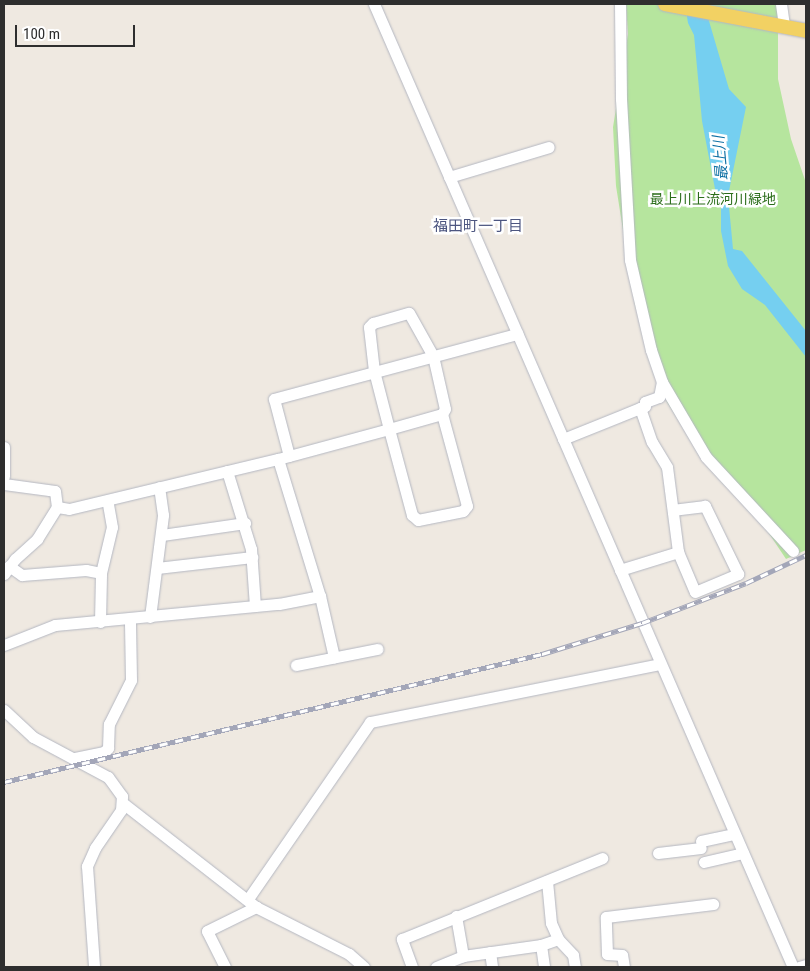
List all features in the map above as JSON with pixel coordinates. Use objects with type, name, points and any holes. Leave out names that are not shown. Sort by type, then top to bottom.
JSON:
[{"type":"main road","points":[[665,4],[806,31]]},
{"type":"street","points":[[374,4],[793,967]]},
{"type":"street","points":[[620,4],[621,99],[630,260],[639,304],[662,382],[706,456],[793,551]]},
{"type":"street","points":[[779,26],[781,4]]},
{"type":"street","points":[[449,177],[549,147]]},
{"type":"street","points":[[410,313],[433,356],[445,408],[442,414],[467,506],[463,511],[418,520],[412,515],[389,429],[374,371],[368,327],[373,323],[410,313]]},
{"type":"street","points":[[334,657],[320,596],[283,458],[274,399],[517,334]]},
{"type":"street","points":[[562,439],[640,408],[645,402],[659,397],[662,382]]},
{"type":"street","points":[[640,408],[652,442],[667,467],[678,552],[695,592],[738,574],[705,506],[674,510]]},
{"type":"street","points":[[57,507],[68,509],[283,458],[442,414]]},
{"type":"street","points":[[4,447],[4,476]]},
{"type":"street","points":[[227,471],[245,523],[252,557],[255,606]]},
{"type":"street","points":[[4,484],[55,491],[57,507],[37,539],[6,570],[22,575],[86,570],[101,573]]},
{"type":"street","points":[[150,617],[162,534],[163,515],[160,487]]},
{"type":"street","points":[[100,622],[101,573],[112,526],[107,500]]},
{"type":"street","points":[[162,534],[245,523]]},
{"type":"street","points":[[620,570],[678,552]]},
{"type":"street","points":[[157,568],[252,557]]},
{"type":"street","points":[[4,645],[55,625],[130,620],[255,606],[320,596]]},
{"type":"street","points":[[75,758],[104,752],[108,748],[110,724],[131,680],[130,620]]},
{"type":"street","points":[[296,665],[377,648]]},
{"type":"street","points":[[225,967],[207,931],[252,903],[370,722],[660,664]]},
{"type":"street","points":[[4,710],[33,737],[108,777],[119,790],[124,804],[252,903],[349,954],[364,967]]},
{"type":"street","points":[[94,967],[87,866],[95,848],[124,804]]},
{"type":"street","points":[[658,854],[701,845],[734,834]]},
{"type":"street","points":[[704,862],[743,853]]},
{"type":"street","points":[[412,967],[402,939],[602,858]]},
{"type":"street","points":[[547,881],[551,923],[558,939],[572,956],[575,967]]},
{"type":"street","points":[[624,967],[622,955],[607,954],[606,916],[713,904]]},
{"type":"street","points":[[456,916],[463,956]]},
{"type":"street","points":[[436,967],[463,956],[541,945],[558,939]]},
{"type":"street","points":[[541,945],[544,967]]},
{"type":"street","points":[[490,952],[492,967]]},
{"type":"street","points":[[799,967],[806,965]]},
{"type":"green space","name":"最上川上流河川緑地","points":[[626,4],[778,4],[778,79],[791,139],[806,183],[806,550],[786,559],[758,517],[703,458],[667,402],[635,305],[616,186],[613,127],[628,34]]},
{"type":"water","name":"最上川","points":[[685,4],[704,4],[729,89],[746,107],[728,196],[733,249],[742,251],[806,331],[806,357],[765,305],[742,289],[728,266],[721,231],[721,197],[715,189],[702,121],[694,35],[688,23]]},
{"type":"railway","points":[[4,782],[542,654],[642,623],[746,583],[806,555]]},
{"type":"district","name":"福田町一丁目","points":[[478,227]]}]
